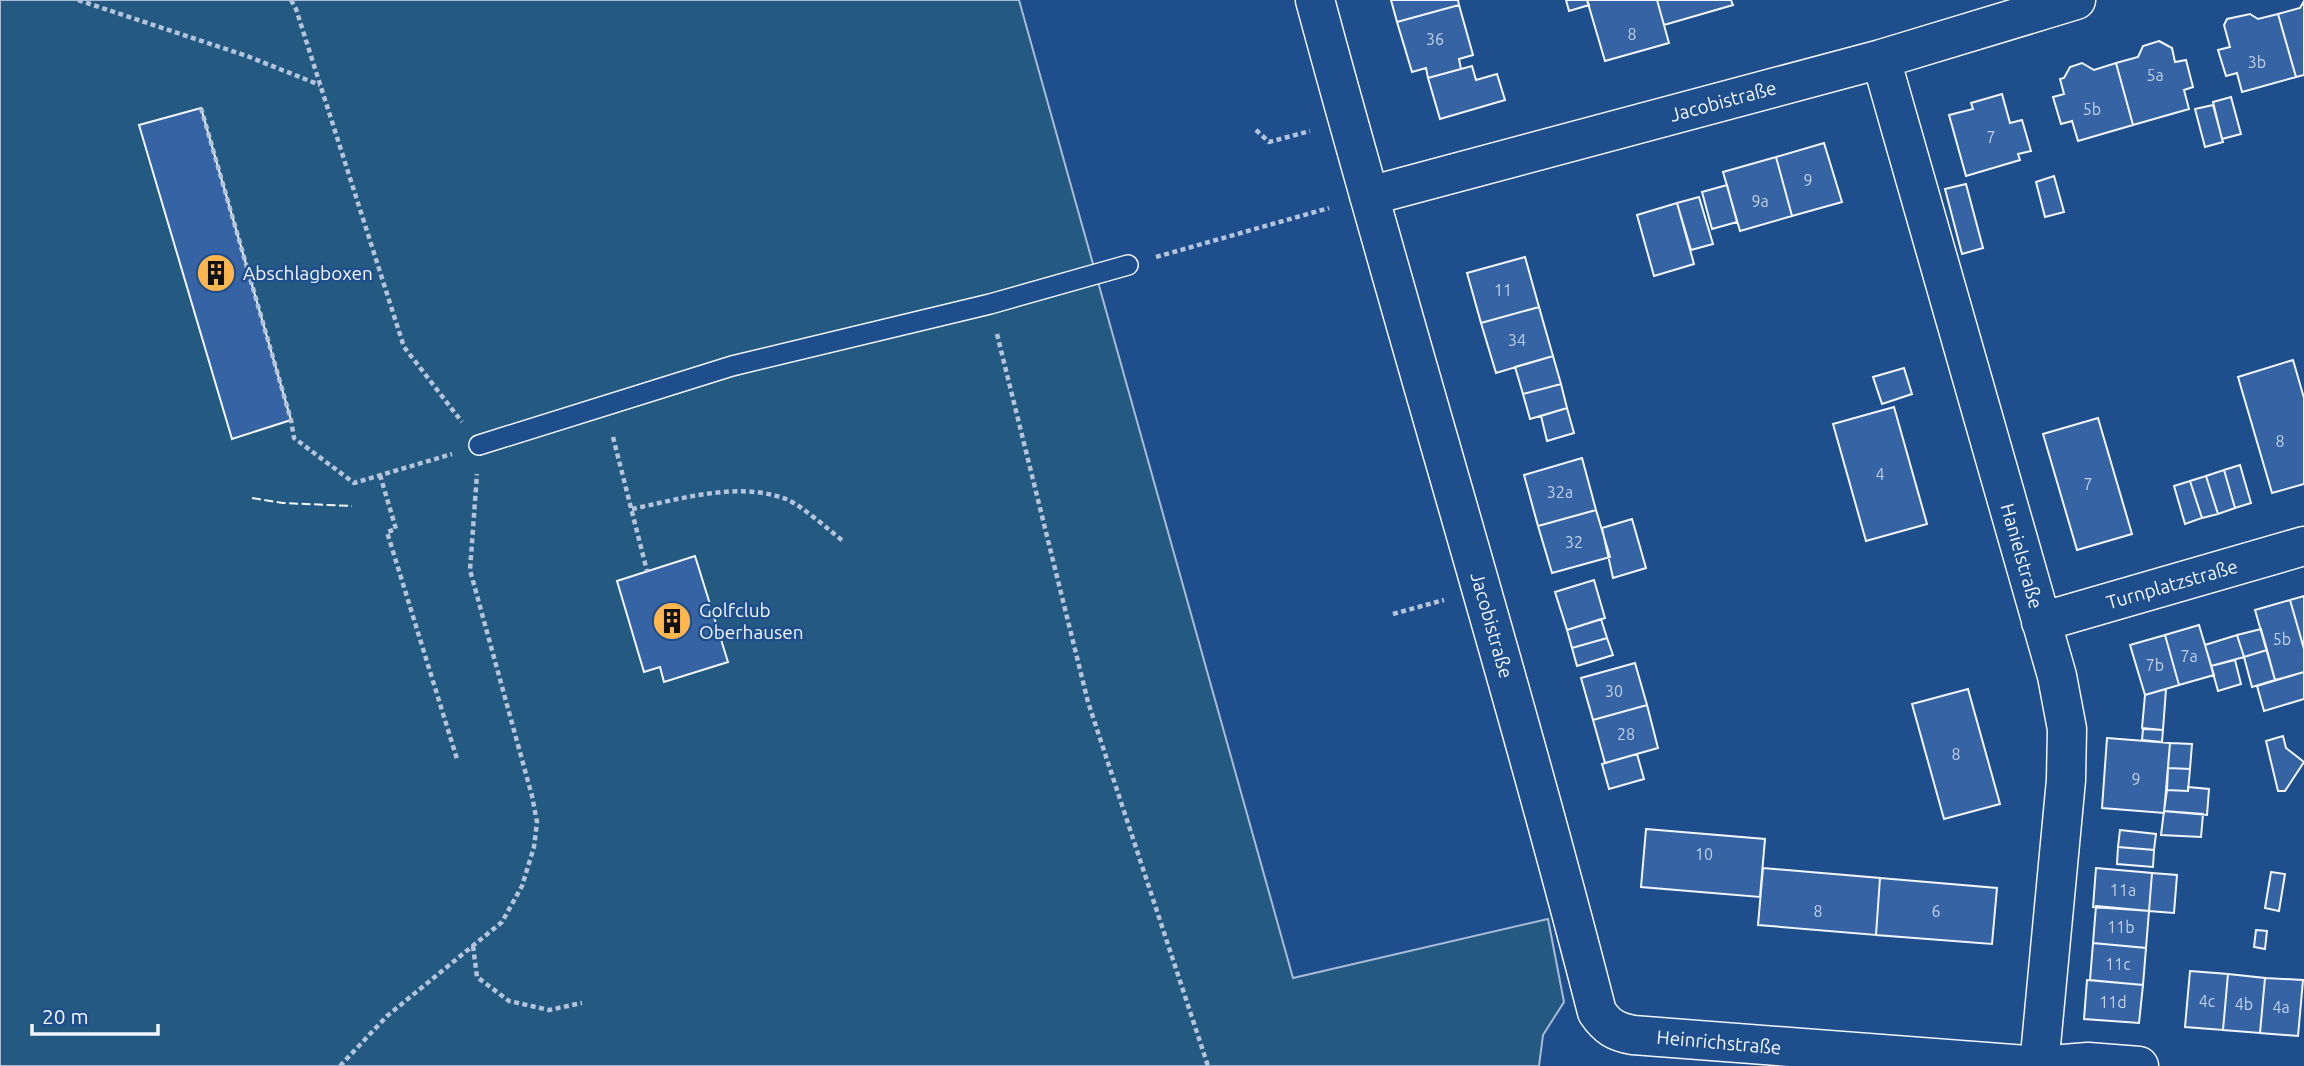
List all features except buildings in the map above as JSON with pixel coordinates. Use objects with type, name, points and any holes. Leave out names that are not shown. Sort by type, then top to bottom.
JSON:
[{"type":"street","name":"Jacobistraße","points":[[1315,0],[1482,590],[1597,1012],[1604,1023],[1616,1032],[1633,1035]]},
{"type":"street","name":"Jacobistraße","points":[[1369,196],[1881,59],[2077,0]]},
{"type":"street","name":"Hanielstraße","points":[[1881,59],[2057,676],[2067,729],[2066,780],[2049,986],[2039,1066]]},
{"type":"street","name":"Turnplatzstraße","points":[[2041,622],[2304,546]]},
{"type":"street","name":"Heinrichstraße","points":[[1633,1035],[2039,1066],[2088,1062],[2139,1066]]},
{"type":"lane","points":[[479,445],[732,366],[990,304],[1128,265]]},
{"type":"path","points":[[78,0],[247,56],[321,85]]},
{"type":"path","points":[[290,0],[296,9],[321,85],[404,347],[479,445],[470,570],[537,822],[534,847],[522,886],[502,922],[387,1016],[340,1066]]},
{"type":"path","points":[[201,108],[294,438],[354,483],[479,445]]},
{"type":"path","points":[[1256,130],[1269,142],[1348,121]]},
{"type":"path","points":[[1128,265],[1369,196]]},
{"type":"path","points":[[990,304],[1088,702],[1208,1066]]},
{"type":"path","points":[[605,406],[647,571]]},
{"type":"path","points":[[380,475],[396,529],[387,532],[457,759]]},
{"type":"path","points":[[632,509],[684,498],[743,491],[788,499],[843,541]]},
{"type":"path","points":[[1393,614],[1482,590]]},
{"type":"path","points":[[473,945],[477,978],[509,1001],[549,1010],[582,1003]]},
{"type":"shaded area","points":[[0,0],[1019,0],[1293,978],[1548,919],[1564,1002],[1543,1035],[1539,1066],[0,1066]]},
{"type":"fence","points":[[252,498],[283,503],[352,506]]},
{"type":"place","name":"Abschlagboxen","points":[[216,273]]},
{"type":"place","name":"Golfclub Oberhausen","points":[[672,621]]}]
